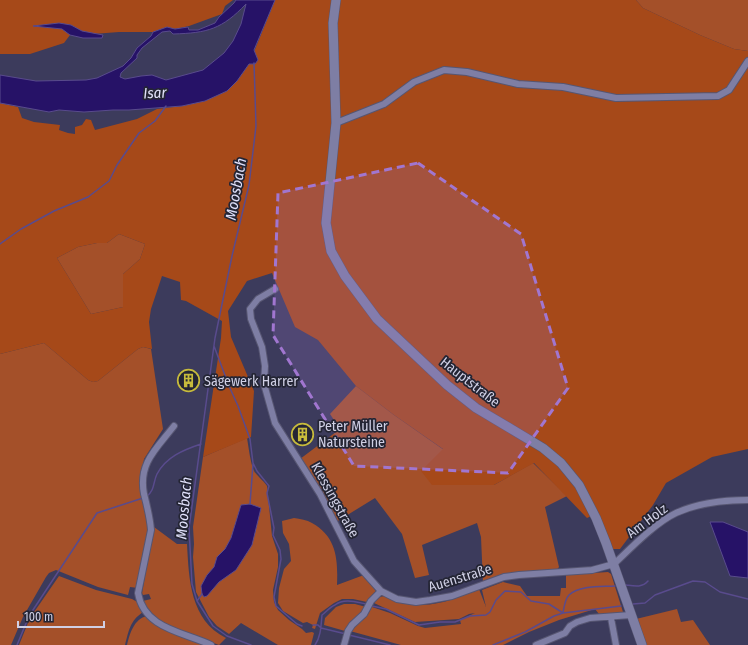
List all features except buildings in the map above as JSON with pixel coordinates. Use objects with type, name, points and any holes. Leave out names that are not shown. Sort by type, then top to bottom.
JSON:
[{"type":"main road","name":"Hauptstraße","points":[[336,0],[333,23],[336,123],[326,223],[331,251],[345,276],[377,319],[447,386],[476,408],[544,448],[561,463],[579,485],[589,503],[606,543],[642,645]]},
{"type":"street","points":[[336,123],[384,104],[414,82],[444,70],[467,72],[518,84],[563,87],[616,98],[718,96],[729,90],[748,60]]},
{"type":"street","name":"Klessingstraße","points":[[275,288],[258,300],[250,309],[251,319],[262,347],[264,384],[275,424],[320,494],[354,561],[381,591]]},
{"type":"street","points":[[174,426],[147,461],[143,477],[151,530],[138,593],[146,613],[159,624],[175,632],[211,645]]},
{"type":"street","name":"Am Holz","points":[[614,564],[656,527],[675,513],[705,504],[728,500],[748,500]]},
{"type":"street","name":"Auenstraße","points":[[381,591],[397,599],[416,602],[452,596],[504,578],[519,575],[592,570],[614,564]]},
{"type":"street","points":[[344,645],[347,634],[352,625],[381,591]]},
{"type":"street","points":[[536,645],[565,633],[570,626],[577,622],[590,618],[611,618],[631,615]]},
{"type":"street","points":[[611,618],[616,645]]},
{"type":"highlighted area","points":[[418,163],[521,234],[568,388],[508,473],[354,466],[273,335],[278,193]]},
{"type":"shaded area","points":[[0,0],[233,0],[225,6],[222,14],[189,26],[175,29],[167,27],[153,32],[93,34],[82,31],[71,25],[59,23],[35,26],[62,29],[70,35],[64,43],[30,54],[0,54]]},
{"type":"shaded area","points":[[275,0],[636,0],[643,8],[700,35],[734,49],[748,51],[748,449],[712,457],[666,483],[653,505],[620,549],[612,549],[598,513],[587,518],[534,463],[494,485],[432,485],[421,471],[443,449],[394,415],[356,386],[318,340],[295,327],[272,273],[247,281],[228,311],[231,337],[254,391],[251,437],[203,457],[221,338],[222,321],[186,301],[181,300],[180,282],[162,276],[151,309],[149,322],[152,349],[143,347],[138,349],[98,381],[93,382],[88,380],[44,343],[0,354],[0,103],[18,107],[22,118],[34,122],[60,125],[59,130],[75,134],[75,127],[82,125],[86,119],[91,120],[95,130],[137,119],[157,109],[205,101],[237,81],[249,64]],"holes":[[[119,234],[145,244],[140,259],[123,274],[123,307],[91,314],[57,258],[78,247],[97,243],[107,243]]]},
{"type":"shaded area","points":[[636,0],[748,0],[748,51],[734,49],[700,35],[643,8]]},
{"type":"shaded area","points":[[119,234],[145,244],[140,259],[123,274],[123,307],[91,314],[57,258],[78,247],[97,243],[107,243]]},
{"type":"shaded area","points":[[44,343],[88,380],[93,382],[98,381],[138,349],[143,347],[151,349],[163,429],[144,459],[141,480],[140,491],[149,528],[138,588],[130,587],[128,595],[98,587],[56,570],[49,573],[46,577],[23,617],[11,645],[0,645],[0,354]]},
{"type":"shaded area","points":[[356,386],[394,415],[494,485],[533,463],[567,496],[545,507],[559,567],[556,571],[483,583],[481,537],[477,523],[422,545],[429,575],[415,578],[402,534],[375,498],[336,522],[300,459],[340,429],[330,414]]},
{"type":"shaded area","points":[[247,438],[254,471],[267,486],[272,536],[278,554],[278,567],[273,590],[274,602],[278,610],[289,620],[306,633],[314,633],[311,645],[278,645],[241,623],[229,634],[217,626],[209,617],[196,592],[193,557],[193,527],[203,457]]},
{"type":"shaded area","points":[[294,518],[306,520],[312,523],[327,535],[336,558],[337,585],[364,575],[376,591],[367,602],[353,599],[342,599],[334,603],[320,613],[315,629],[312,628],[313,625],[307,622],[303,623],[283,611],[278,603],[279,588],[284,569],[291,561],[289,544],[283,533],[282,521]]},
{"type":"shaded area","points":[[154,527],[177,544],[187,544],[191,584],[198,610],[205,621],[214,630],[226,638],[219,645],[160,623],[150,614],[143,601],[151,599],[149,594],[143,595],[142,593]]},
{"type":"shaded area","points":[[608,572],[611,574],[623,612],[622,613],[599,614],[595,609],[559,620],[529,632],[503,645],[401,645],[350,631],[367,615],[372,607],[425,628],[461,624],[460,620],[475,613],[459,619],[415,622],[374,603],[377,599],[386,596],[408,603],[421,605],[447,601],[479,589],[486,607],[482,590],[503,582],[520,586],[527,596],[560,596],[561,588],[566,588],[566,575]]},
{"type":"shaded area","points":[[59,576],[96,590],[132,599],[139,603],[143,612],[133,622],[125,645],[19,645],[30,618]]},
{"type":"shaded area","points":[[344,604],[355,604],[366,607],[345,631],[324,625],[325,618],[336,607]]},
{"type":"shaded area","points":[[677,609],[681,622],[693,620],[710,645],[646,645],[636,619]]},
{"type":"shaded area","points":[[147,616],[209,645],[127,645],[133,627],[139,620]]},
{"type":"water","name":"Isar","points":[[236,0],[275,0],[254,50],[258,60],[255,64],[249,64],[237,81],[227,91],[205,101],[182,106],[84,112],[59,110],[49,112],[0,103],[0,75],[36,81],[86,80],[97,78],[123,66],[131,58],[137,48],[151,36],[153,32],[167,27],[175,29],[188,27],[189,30],[198,30],[215,23],[219,17]],"holes":[[[246,4],[241,24],[233,41],[224,53],[203,70],[166,80],[152,75],[125,79],[120,77],[121,73],[137,58],[137,55],[142,48],[162,32],[170,31],[173,34],[205,31],[222,24]]]},
{"type":"water","points":[[59,23],[71,25],[82,31],[103,35],[102,38],[83,38],[70,35],[62,29],[33,26]]},
{"type":"water","points":[[250,504],[261,508],[252,545],[236,570],[219,582],[207,596],[204,597],[201,586],[207,575],[214,567],[217,557],[225,549],[231,538],[241,505]]},
{"type":"water","points":[[710,522],[723,522],[748,532],[748,578],[730,576]]},
{"type":"waterway","name":"Moosbach","points":[[251,645],[227,636],[213,626],[197,601],[192,584],[189,528],[215,338],[249,185],[256,126],[254,63]]},
{"type":"waterway","name":"Isar","points":[[0,244],[21,229],[54,211],[88,197],[109,181],[117,165],[139,133],[155,121],[166,106]]},
{"type":"waterway","name":"Moosbach","points":[[214,346],[250,439],[253,463],[257,471],[269,486],[267,493],[274,528],[273,535],[280,550],[281,559],[274,597],[276,606],[297,624],[302,626]]},
{"type":"waterway","points":[[147,496],[153,489],[157,474],[165,463],[176,455],[201,444]]},
{"type":"waterway","points":[[250,504],[253,464]]},
{"type":"waterway","points":[[17,645],[29,616],[97,513],[143,498]]},
{"type":"waterway","points":[[626,585],[641,586],[648,581]]},
{"type":"waterway","name":"Moosbach","points":[[633,604],[645,603],[655,595],[693,581],[705,582],[720,592],[748,599]]},
{"type":"waterway","points":[[493,645],[525,632],[554,616],[563,613],[565,603],[569,595],[574,592],[591,587],[615,586]]},
{"type":"waterway","name":"Moosbach","points":[[372,606],[386,609],[419,625],[440,622],[455,622],[470,616],[486,615],[490,612],[496,600],[505,591],[521,592],[531,601],[549,604],[563,613],[621,606]]},
{"type":"waterway","name":"Moosbach","points":[[197,601],[202,594]]},
{"type":"waterway","name":"Moosbach","points":[[315,645],[320,635],[322,615],[330,608],[346,601],[366,604]]},
{"type":"waterway","points":[[313,625],[318,625],[321,628],[346,634]]},
{"type":"waterway","points":[[349,635],[390,645]]},
{"type":"place","name":"Sägewerk Harrer","points":[[188,381]]},
{"type":"place","name":"Peter Müller Natursteine","points":[[303,434]]}]
